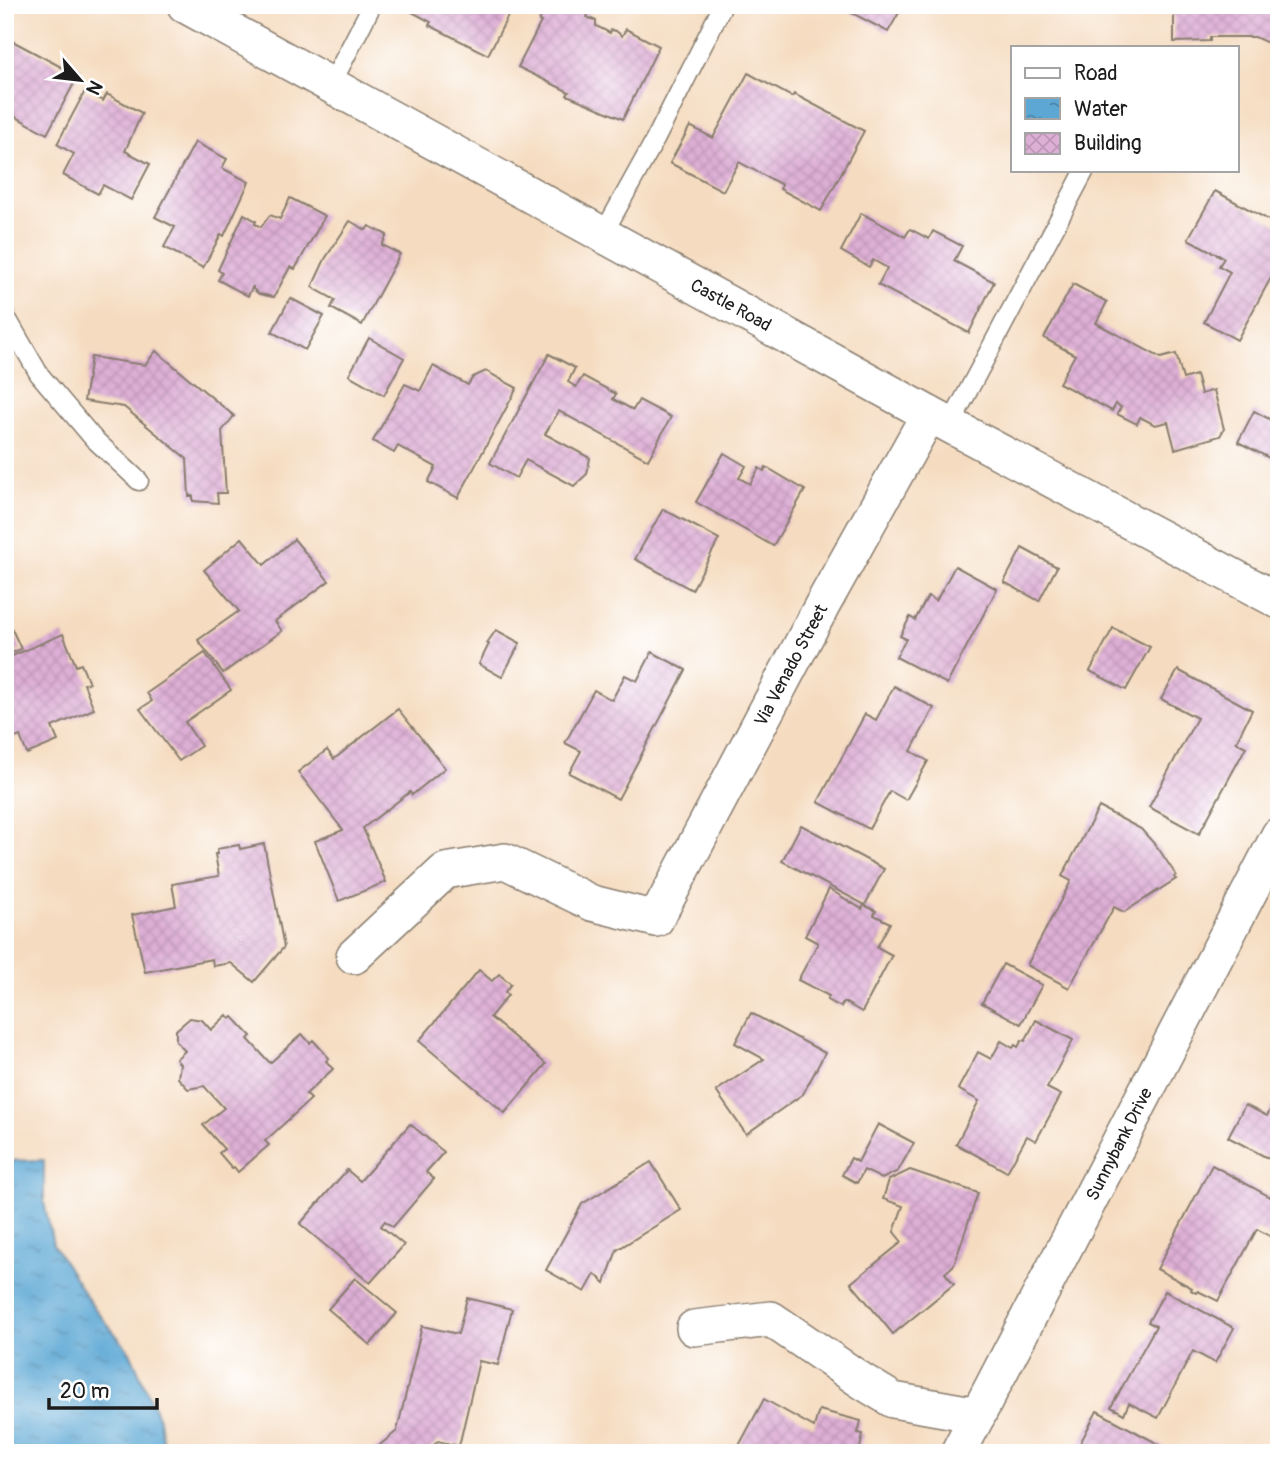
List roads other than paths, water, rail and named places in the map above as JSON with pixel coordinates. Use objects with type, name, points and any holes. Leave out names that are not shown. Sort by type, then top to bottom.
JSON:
[{"type":"street","name":"Castle Road","points":[[185,5],[940,419],[1279,601]]},
{"type":"street","name":"Via Venado Street","points":[[354,956],[445,871],[505,861],[592,903],[656,919],[824,603],[940,419]]},
{"type":"street","name":"Sunnybank Drive","points":[[958,1453],[1279,835]]},
{"type":"street","points":[[694,1328],[771,1319],[893,1400],[978,1415]]},
{"type":"lane","points":[[331,85],[372,5]]},
{"type":"lane","points":[[603,234],[655,140],[723,5]]},
{"type":"lane","points":[[940,419],[1084,172]]},
{"type":"lane","points":[[5,315],[39,374],[93,438],[139,481]]},
{"type":"water","points":[[44,1160],[44,1202],[53,1244],[91,1304],[130,1352],[159,1419],[164,1453],[5,1453],[5,1161]]}]
